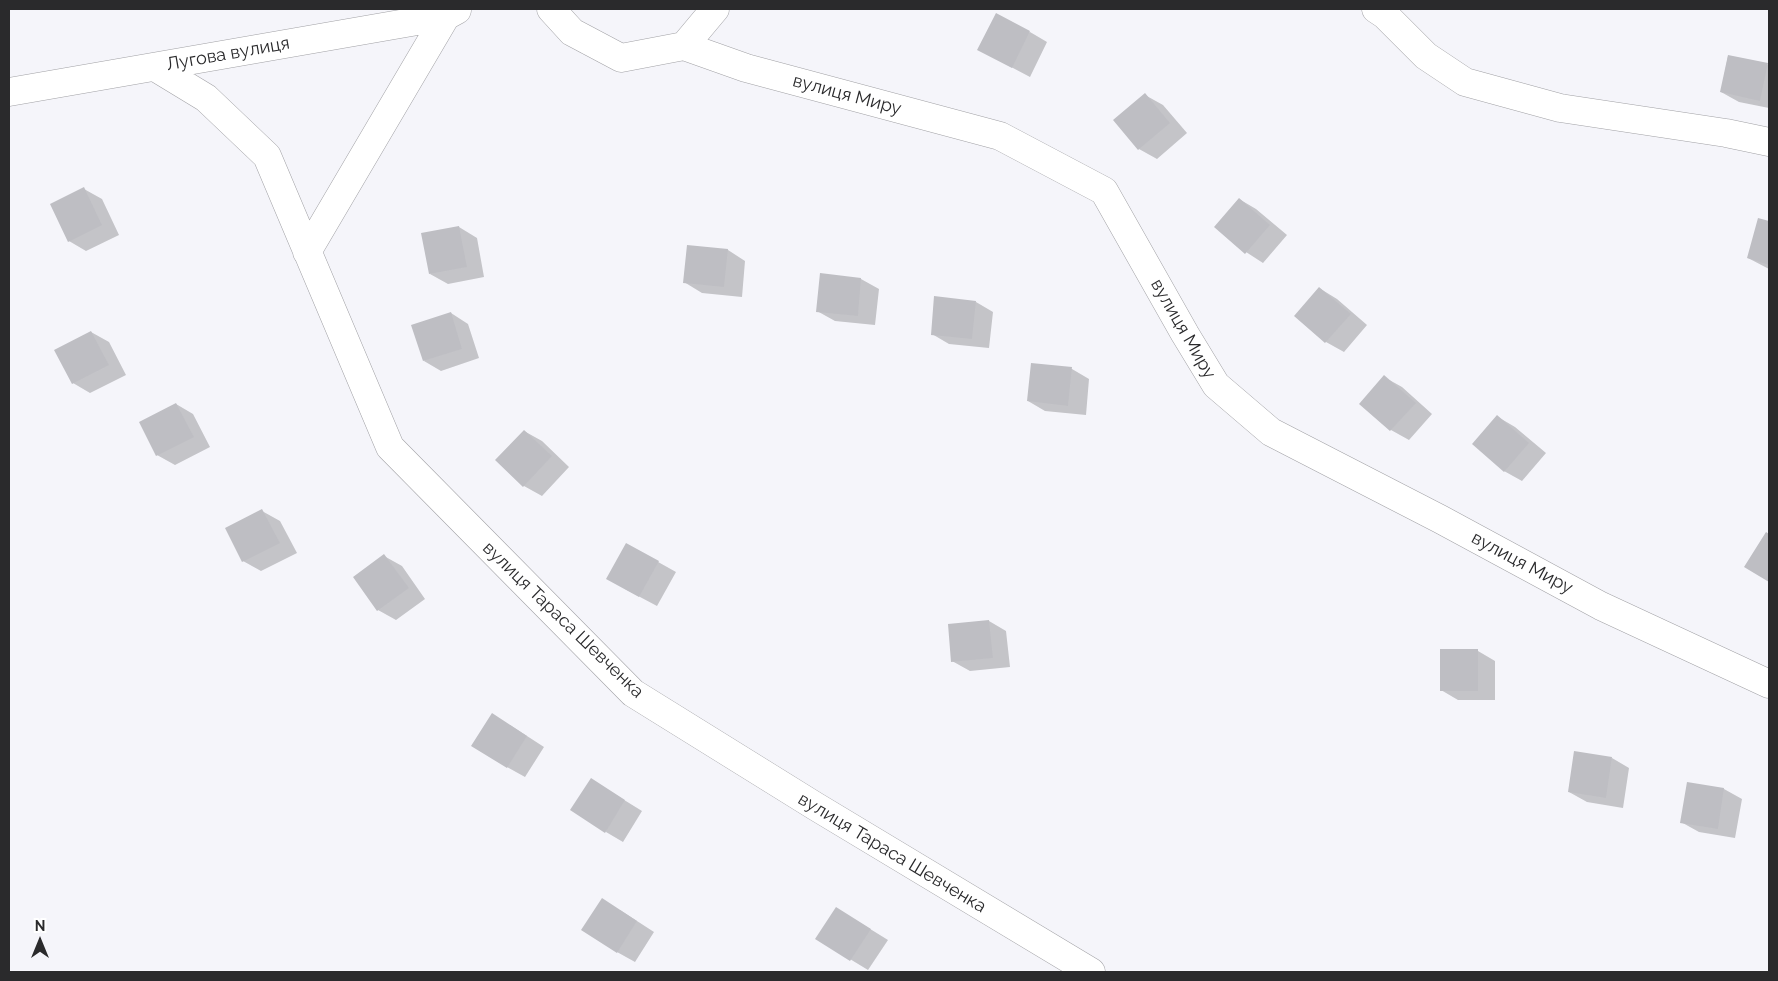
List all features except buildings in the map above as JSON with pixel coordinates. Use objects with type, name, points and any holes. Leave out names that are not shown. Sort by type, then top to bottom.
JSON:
[{"type":"street","points":[[551,9],[572,32],[621,58],[684,46],[715,9]]},
{"type":"street","points":[[1376,9],[1385,15],[1426,56],[1466,82],[1560,108],[1726,133],[1769,142]]},
{"type":"street","points":[[307,252],[452,12]]},
{"type":"street","name":"Лугова вулиця","points":[[9,92],[452,12]]},
{"type":"street","name":"вулиця Миру","points":[[684,46],[746,68],[1000,136],[1104,191],[1216,385],[1271,432],[1440,519],[1602,606],[1769,684]]},
{"type":"street","name":"вулиця Тараса Шевченка","points":[[155,67],[206,98],[267,156],[390,448],[633,693],[815,806],[1091,972]]}]
